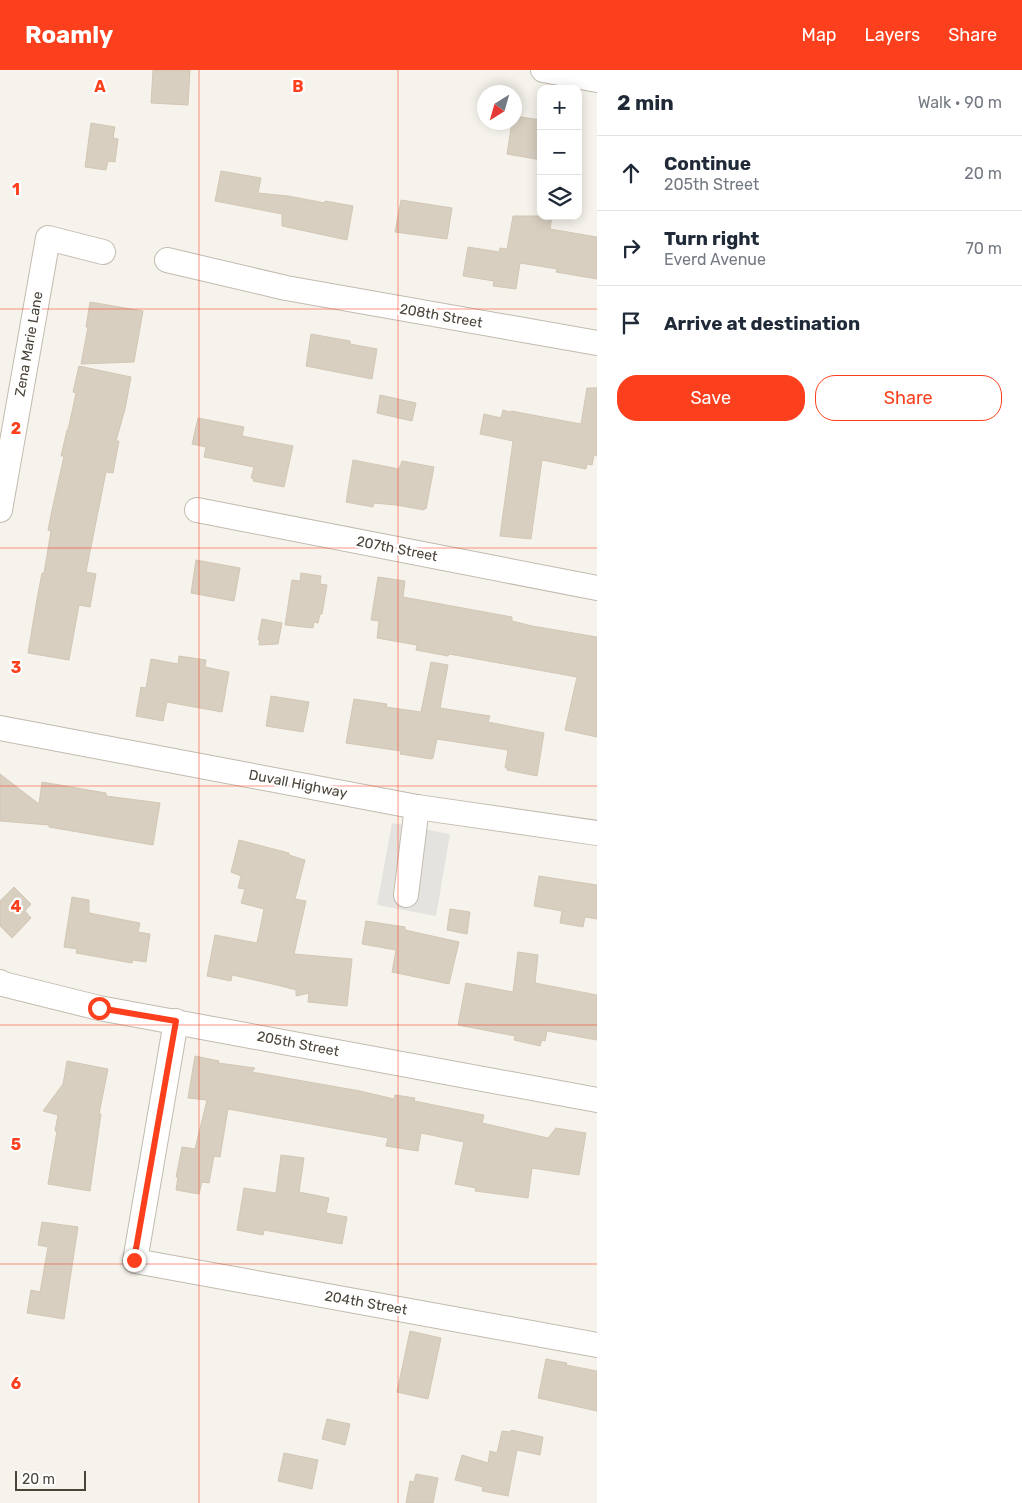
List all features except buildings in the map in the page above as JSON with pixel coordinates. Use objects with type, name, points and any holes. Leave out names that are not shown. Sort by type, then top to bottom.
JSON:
[{"type":"street","points":[[543,70],[597,80]]},
{"type":"street","name":"Zena Marie Lane","points":[[0,510],[48,238],[103,252]]},
{"type":"street","name":"208th Street","points":[[167,260],[286,288],[597,343]]},
{"type":"street","name":"207th Street","points":[[197,510],[597,588]]},
{"type":"street","name":"Duvall Highway","points":[[0,728],[417,807],[597,833]]},
{"type":"street","points":[[406,895],[417,807]]},
{"type":"street","name":"205th Street","points":[[0,982],[99,1008],[597,1100]]},
{"type":"street","name":"204th Street","points":[[176,1021],[134,1260],[597,1345]]},
{"type":"shaded area","points":[[392,823],[450,834],[436,916],[377,905]]},
{"type":"route","points":[[99,1008],[176,1021],[134,1260]]}]
